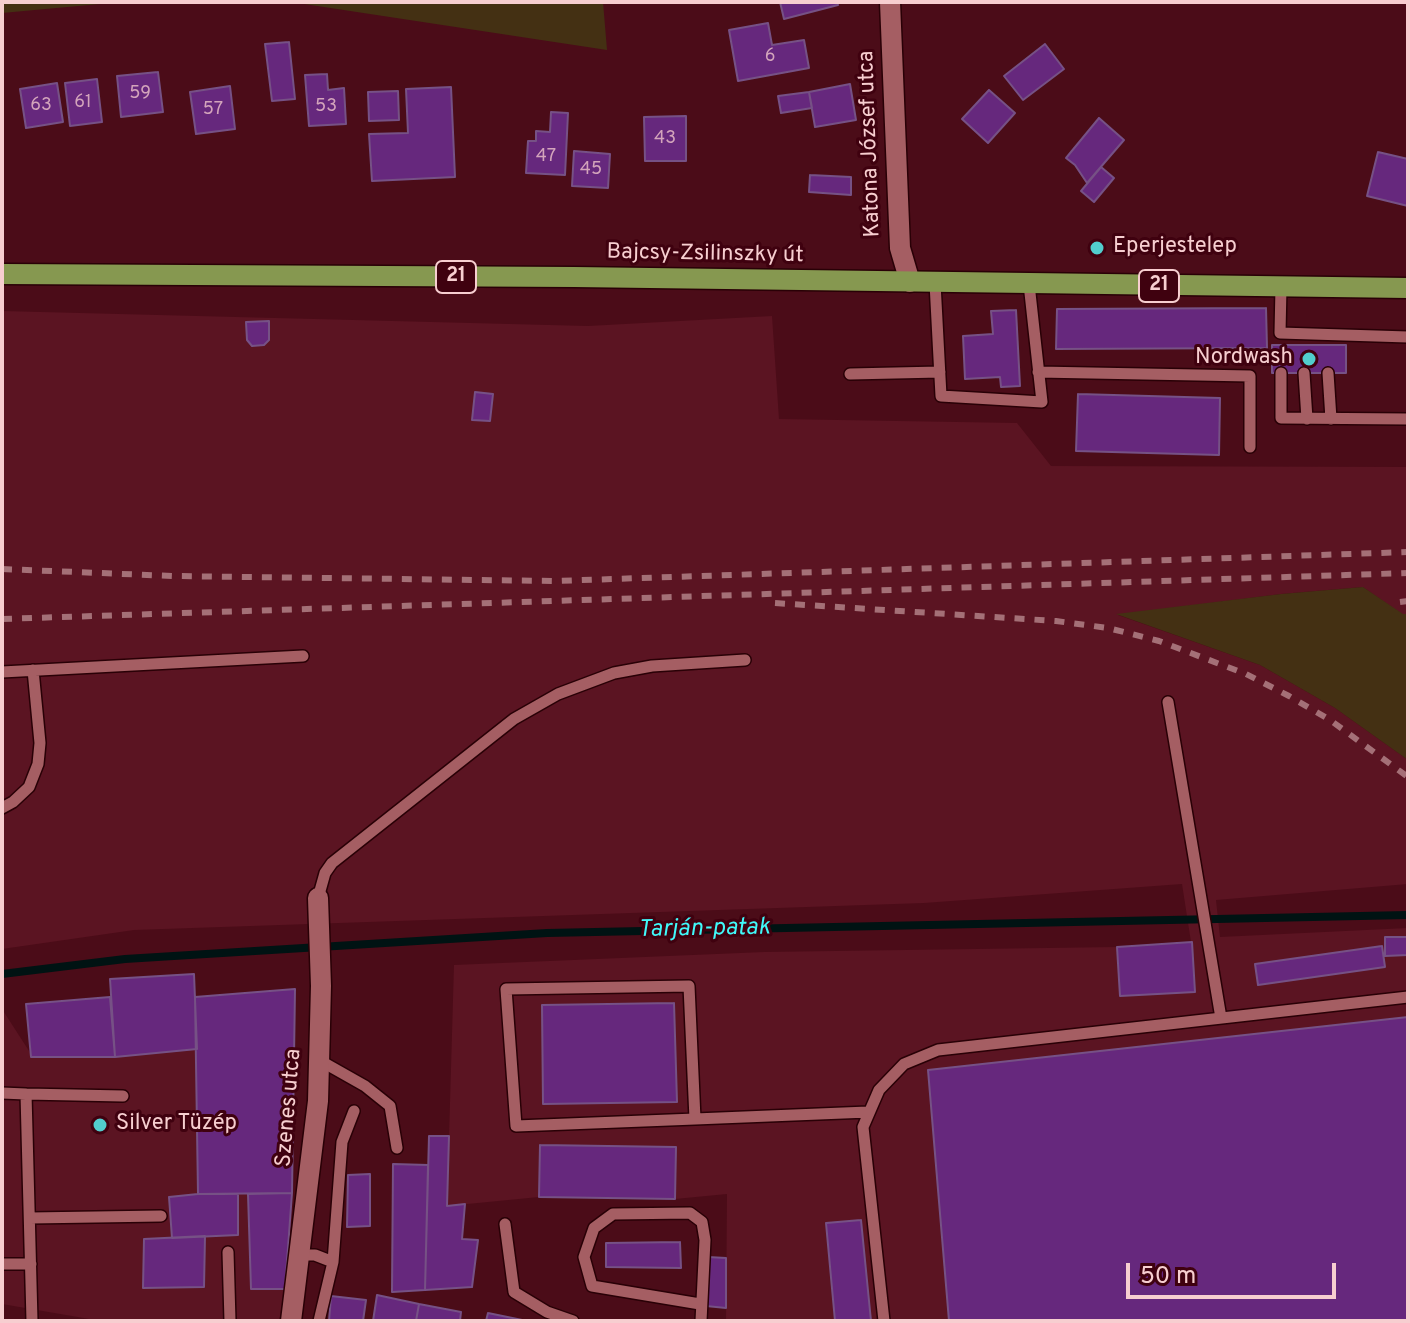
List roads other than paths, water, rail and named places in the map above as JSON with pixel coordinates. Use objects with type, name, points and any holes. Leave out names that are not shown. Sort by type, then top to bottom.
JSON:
[{"type":"main road","name":"Bajcsy-Zsilinszky út","points":[[2,274],[1408,288]]},
{"type":"street","name":"Katona József utca","points":[[890,2],[900,248],[910,282]]},
{"type":"street","name":"Szenes utca","points":[[291,1321],[318,1101],[321,986],[318,898]]},
{"type":"lane","points":[[935,283],[941,396],[1042,402],[1029,284]]},
{"type":"lane","points":[[1281,287],[1280,339],[1408,337]]},
{"type":"lane","points":[[850,374],[940,372]]},
{"type":"lane","points":[[1038,372],[1250,376],[1250,447]]},
{"type":"lane","points":[[1281,373],[1281,418],[1408,419]]},
{"type":"lane","points":[[1304,373],[1307,419]]},
{"type":"lane","points":[[1328,373],[1331,419]]},
{"type":"lane","points":[[2,672],[303,656]]},
{"type":"lane","points":[[318,898],[325,873],[332,863],[514,719],[558,694],[614,673],[652,666],[745,660]]},
{"type":"lane","points":[[2,808],[29,787],[38,764],[40,743],[33,670]]},
{"type":"lane","points":[[1168,702],[1221,1018]]},
{"type":"lane","points":[[695,1119],[689,986],[506,989],[516,1126],[695,1119],[868,1112]]},
{"type":"lane","points":[[884,1321],[863,1127],[879,1090],[904,1064],[938,1050],[1408,997]]},
{"type":"lane","points":[[319,1060],[365,1086],[390,1106],[397,1148]]},
{"type":"lane","points":[[2,1093],[123,1096]]},
{"type":"lane","points":[[26,1094],[32,1321]]},
{"type":"lane","points":[[319,1321],[333,1262],[342,1142],[354,1111]]},
{"type":"lane","points":[[700,1304],[592,1286],[584,1257],[594,1228],[613,1214],[690,1213],[702,1222],[705,1240],[701,1321]]},
{"type":"lane","points":[[30,1218],[161,1216]]},
{"type":"lane","points":[[505,1224],[514,1292],[547,1312],[573,1321]]},
{"type":"lane","points":[[228,1252],[230,1321]]},
{"type":"lane","points":[[299,1255],[315,1255],[333,1262]]},
{"type":"lane","points":[[2,1264],[31,1264]]},
{"type":"waterway","name":"Tarján-patak","points":[[2,974],[125,959],[547,933],[1408,915]]},
{"type":"railway","points":[[2,569],[173,576],[554,581],[1408,552]]},
{"type":"railway","points":[[2,619],[1408,573]]},
{"type":"railway","points":[[1400,602],[1408,601]]},
{"type":"railway","points":[[775,603],[1056,621],[1108,628],[1159,641],[1246,674],[1289,696],[1330,720],[1408,777]]},
{"type":"place","name":"Eperjestelep","points":[[1097,248]]},
{"type":"place","name":"Nordwash","points":[[1309,359]]},
{"type":"place","name":"Silver Tüzép","points":[[100,1125]]}]
